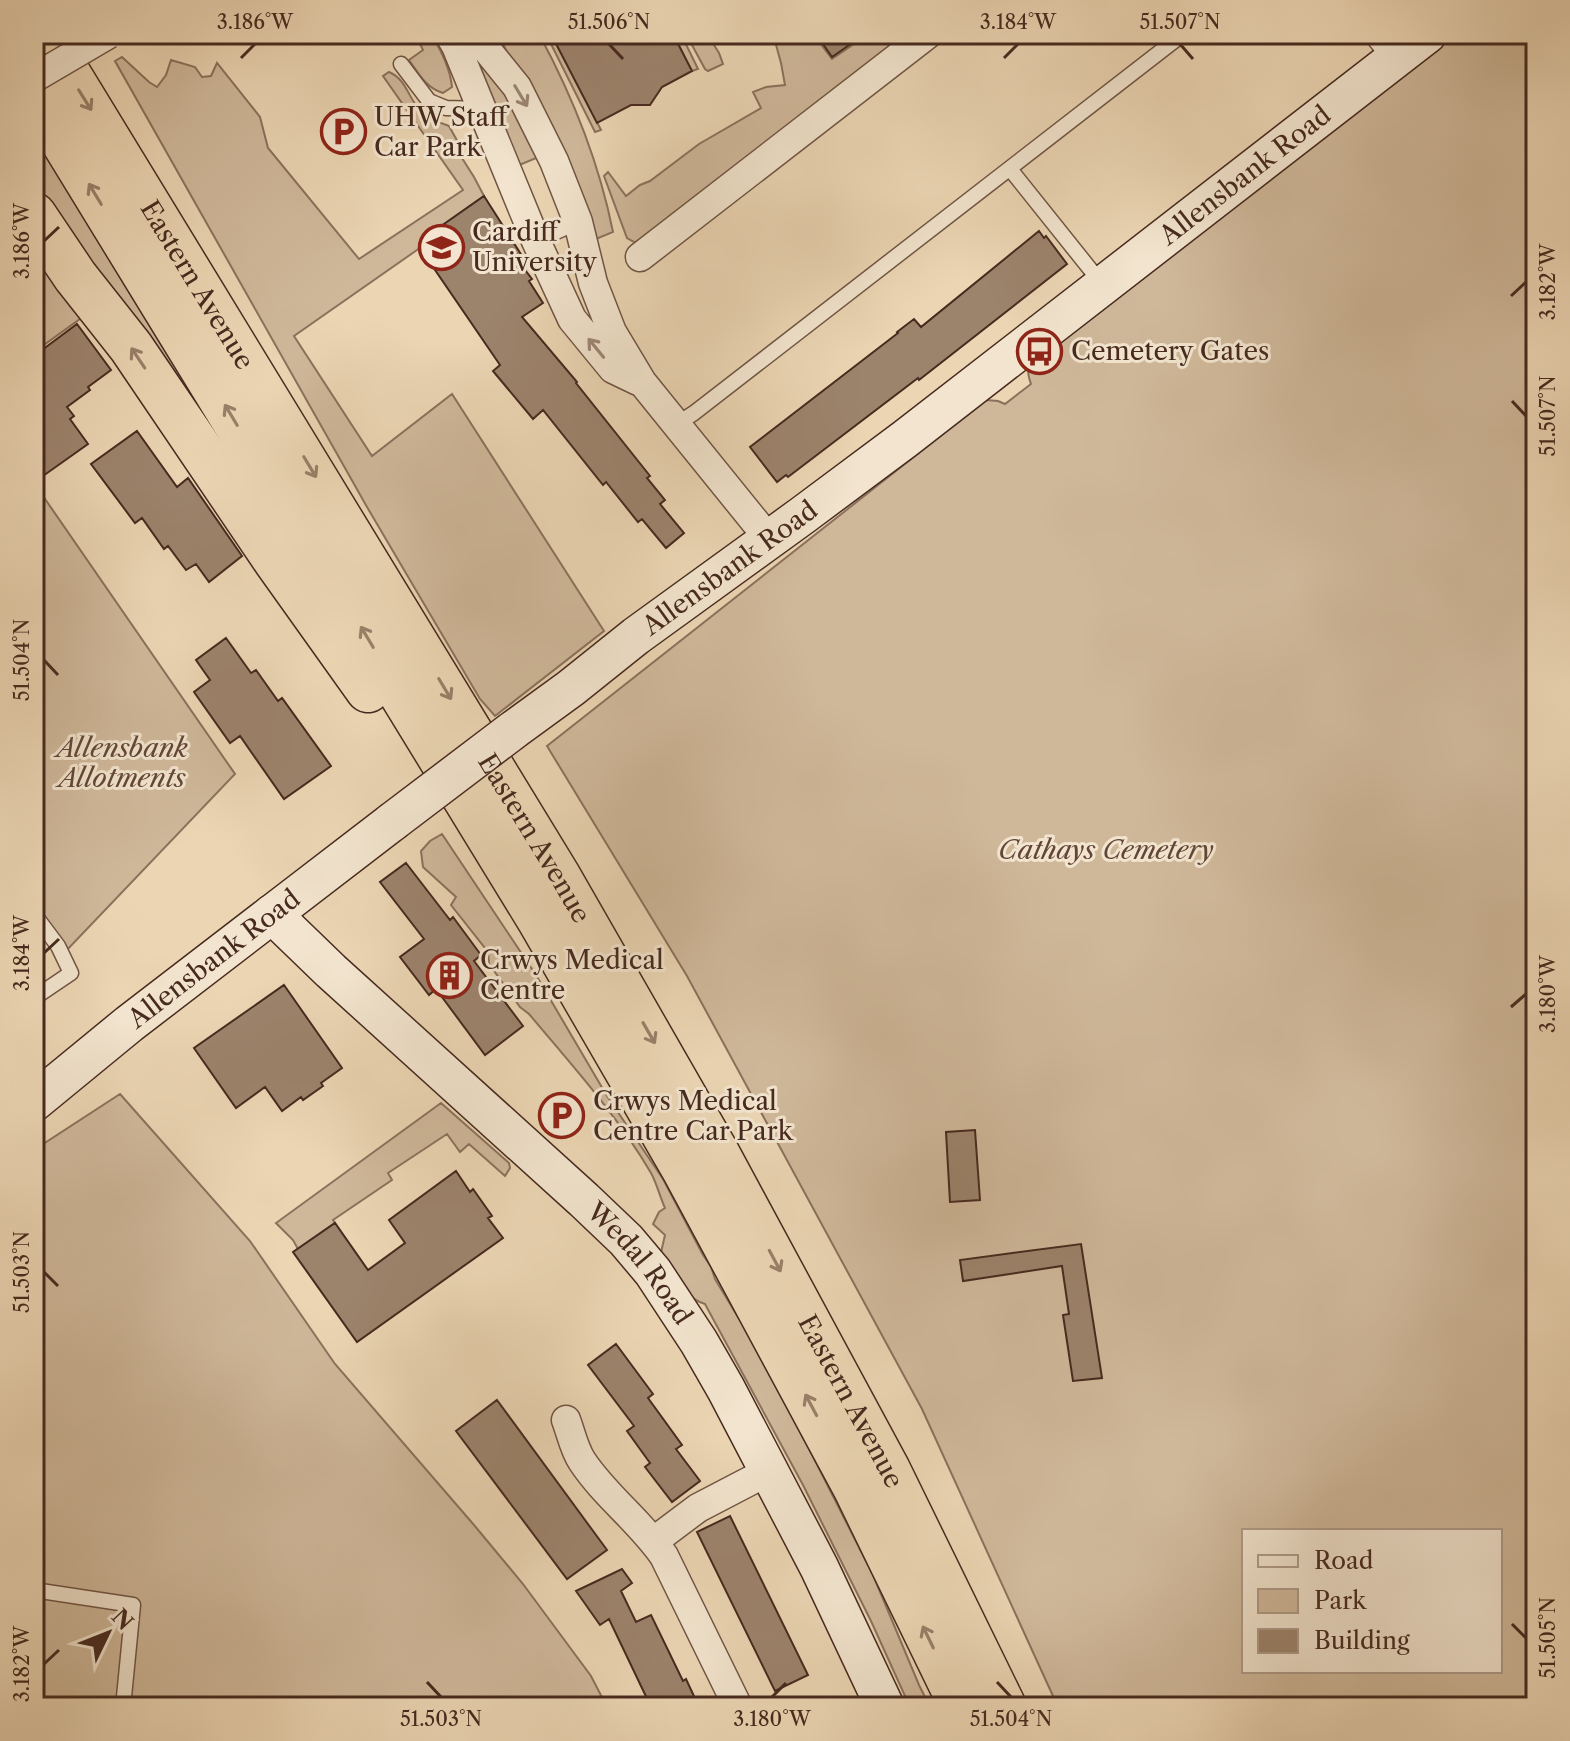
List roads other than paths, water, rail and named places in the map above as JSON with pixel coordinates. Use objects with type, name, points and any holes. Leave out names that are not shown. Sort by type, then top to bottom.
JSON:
[{"type":"highway","name":"Eastern Avenue","points":[[44,34],[558,876],[718,1155],[888,1470],[1004,1707]]},
{"type":"highway","points":[[80,34],[242,323],[270,400]]},
{"type":"highway","name":"Eastern Avenue","points":[[34,94],[539,919],[685,1171],[848,1474],[962,1707]]},
{"type":"highway","points":[[34,215],[75,276],[131,347],[474,845],[539,919]]},
{"type":"street","points":[[34,78],[109,34]]},
{"type":"street","points":[[449,34],[572,319],[613,369],[642,382]]},
{"type":"street","points":[[474,34],[517,87],[554,161],[578,222],[593,283],[612,332],[642,382],[769,539]]},
{"type":"street","points":[[640,257],[928,34]]},
{"type":"street","name":"Allensbank Road","points":[[34,1102],[129,1024],[636,636],[905,439],[1102,284],[1388,46],[1427,34]]},
{"type":"street","name":"Wedal Road","points":[[272,914],[584,1200],[653,1272],[726,1389],[819,1567],[885,1707]]},
{"type":"street","points":[[566,1420],[580,1459],[664,1556],[738,1707]]},
{"type":"street","points":[[654,1541],[698,1508],[769,1471]]},
{"type":"lane","points":[[677,424],[1183,34]]},
{"type":"lane","points":[[401,64],[429,101],[446,108],[481,109]]},
{"type":"lane","points":[[1010,169],[1102,284]]},
{"type":"lane","points":[[536,241],[578,222]]},
{"type":"lane","points":[[34,914],[58,946],[71,973],[34,998]]},
{"type":"lane","points":[[34,1590],[133,1605],[123,1707]]},
{"type":"place","name":"UHW Staff Car Park","points":[[343,132]]},
{"type":"place","name":"Cardiff University","points":[[441,247]]},
{"type":"place","name":"Cemetery Gates","points":[[1040,351]]},
{"type":"place","name":"Crwys Medical Centre","points":[[449,975]]},
{"type":"place","name":"Crwys Medical Centre Car Park","points":[[562,1116]]},
{"type":"park label","name":"Allensbank Allotments","points":[[122,763]]},
{"type":"park label","name":"Cathays Cemetery","points":[[1106,850]]}]
